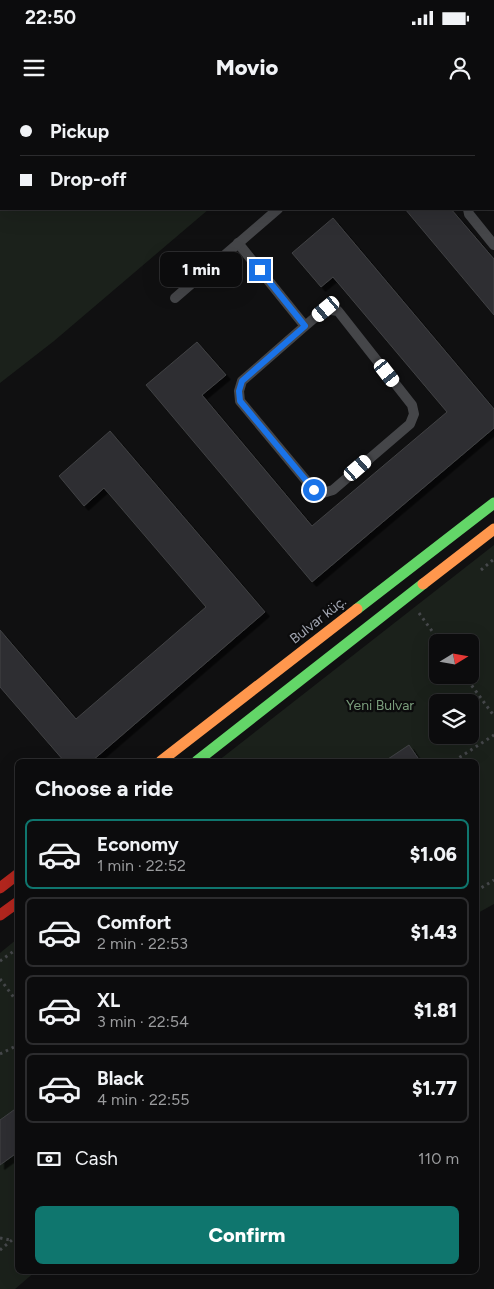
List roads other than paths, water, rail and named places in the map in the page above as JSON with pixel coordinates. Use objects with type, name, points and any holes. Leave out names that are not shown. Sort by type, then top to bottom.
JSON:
[{"type":"street","name":"Bulvar küç.","points":[[163,759],[494,503]]},
{"type":"street","points":[[200,759],[494,529]]},
{"type":"street","points":[[0,888],[15,876]]},
{"type":"street","points":[[0,915],[15,904]]},
{"type":"lane","points":[[175,298],[277,210]]},
{"type":"lane","points":[[468,210],[469,214],[494,245]]},
{"type":"lane","points":[[238,242],[305,326]]},
{"type":"lane","points":[[326,309],[338,311],[412,405],[414,414],[410,424],[332,490],[323,493],[314,490],[240,401],[239,391],[242,381],[305,326],[326,309]]},
{"type":"park label","name":"Yeni Bulvar","points":[[380,705]]}]
